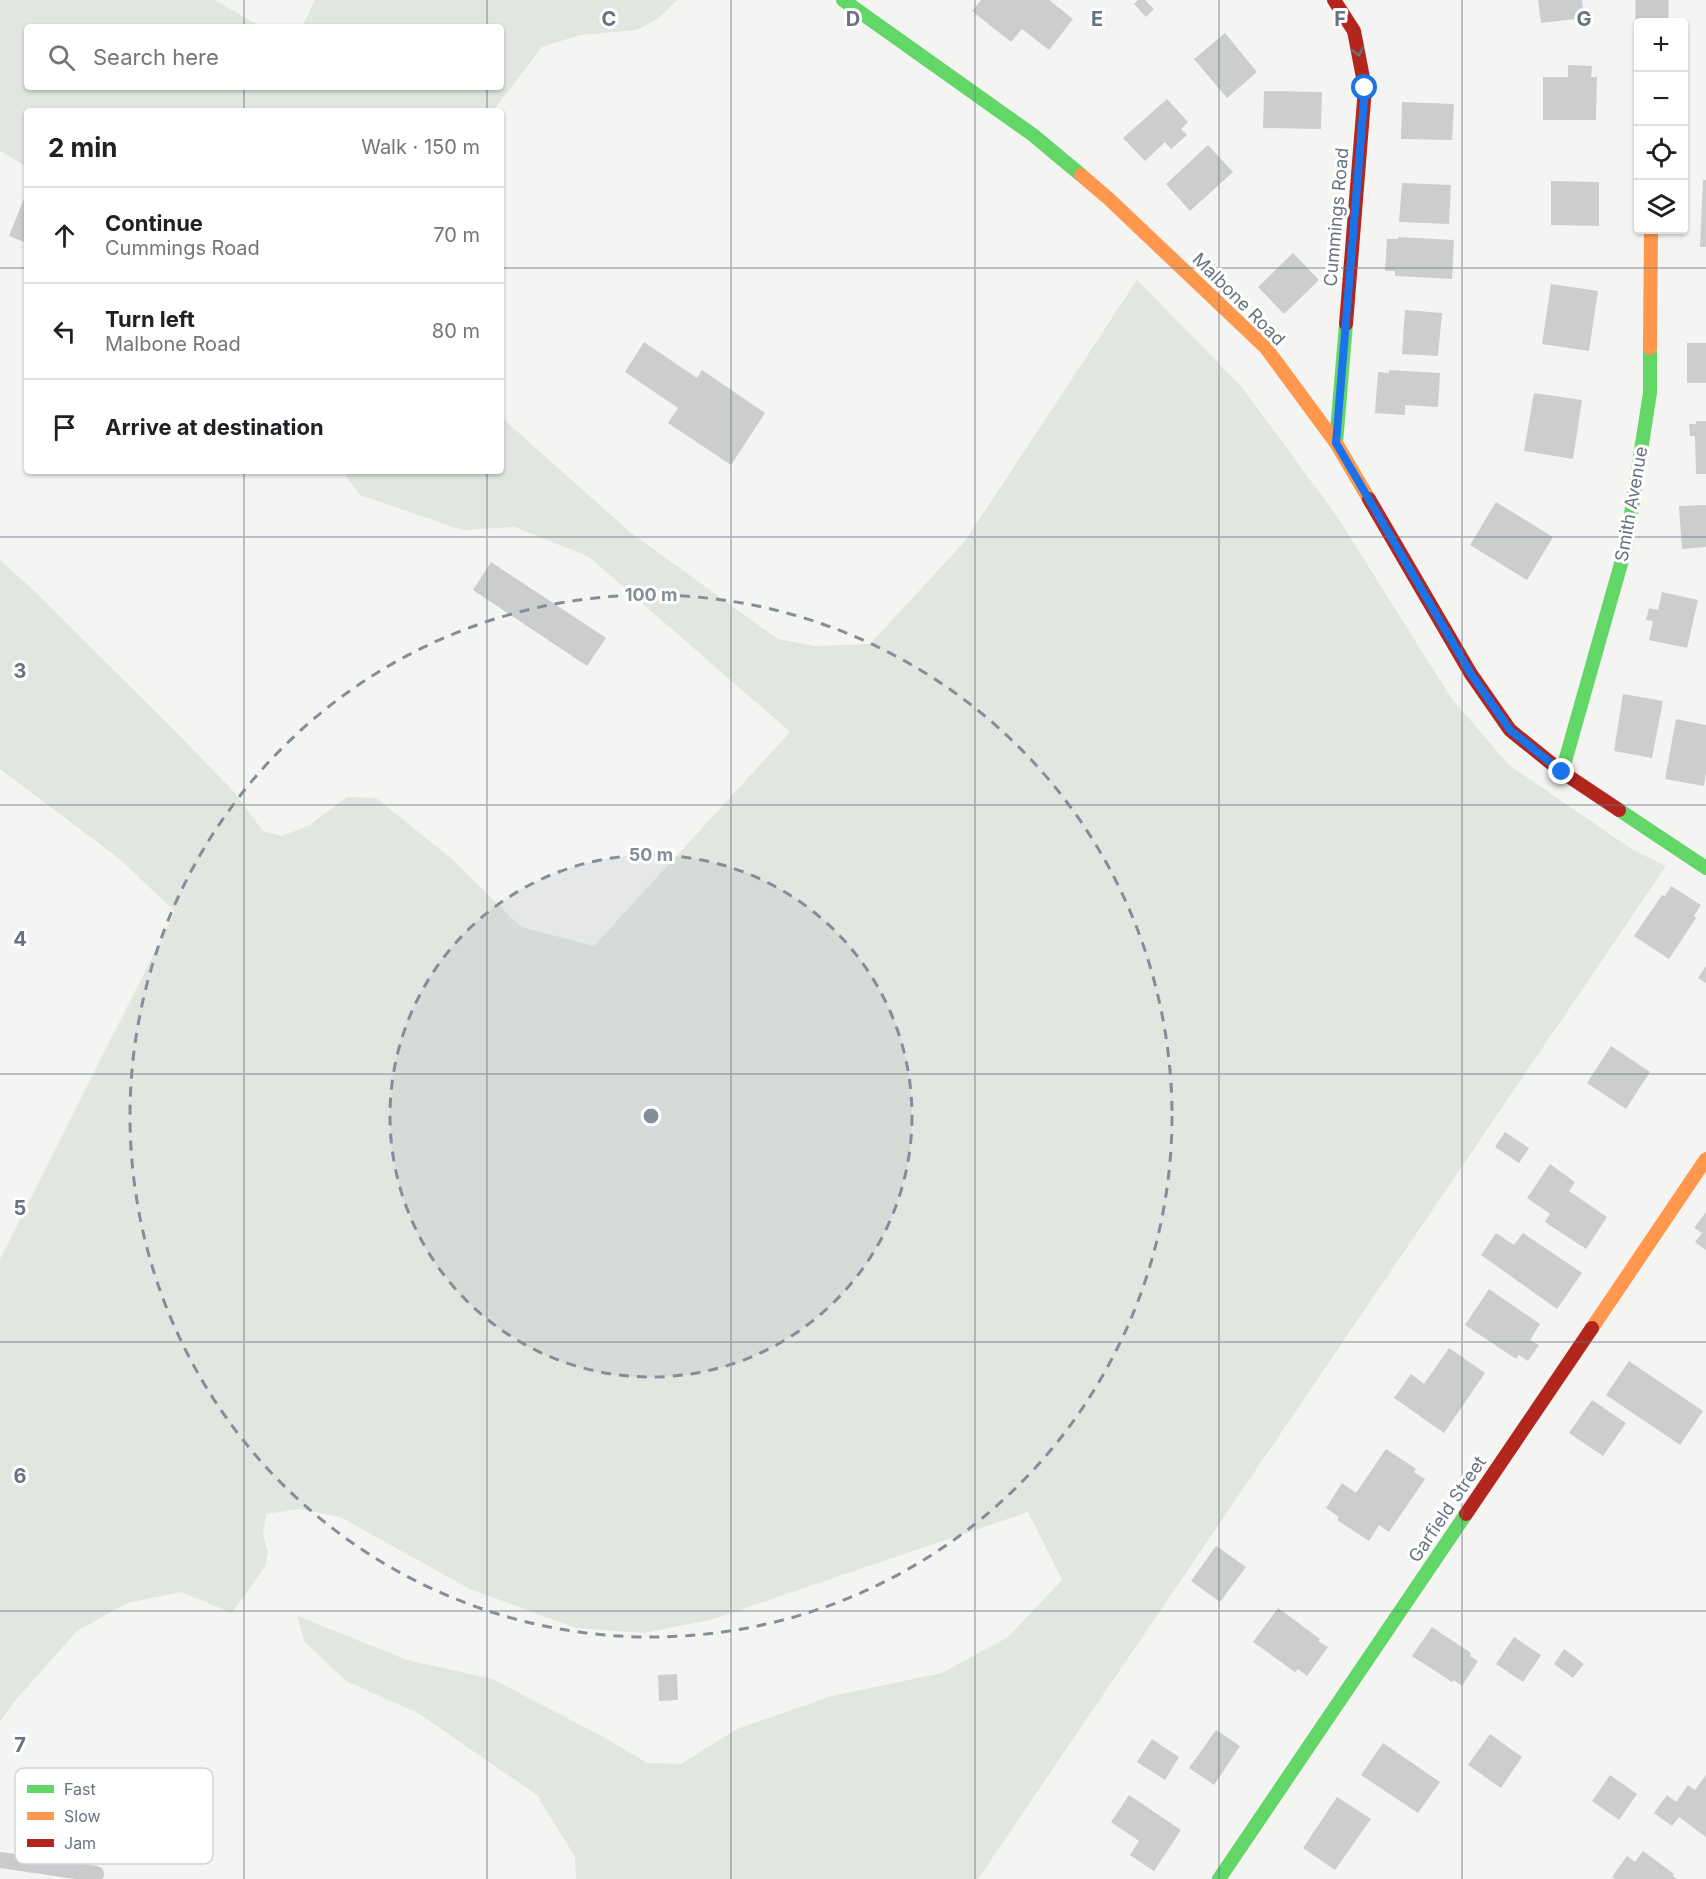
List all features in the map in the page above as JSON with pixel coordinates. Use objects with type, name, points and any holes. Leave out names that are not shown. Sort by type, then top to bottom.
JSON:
[{"type":"street","name":"Malbone Road","points":[[843,0],[1033,135],[1109,199],[1266,348],[1336,443],[1471,674],[1510,730],[1562,772],[1706,868]]},
{"type":"street","name":"Cummings Road","points":[[1334,0],[1354,31],[1365,88],[1336,443]]},
{"type":"street","points":[[1652,18],[1653,0]]},
{"type":"street","name":"Smith Avenue","points":[[1562,772],[1626,546],[1650,393],[1651,234]]},
{"type":"street","name":"Garfield Street","points":[[1219,1879],[1706,1160]]},
{"type":"lane","points":[[0,1860],[15,1862]]},
{"type":"lane","points":[[27,1864],[96,1874]]},
{"type":"shaded area","points":[[0,0],[214,0],[257,24],[24,24],[24,90],[504,90],[504,24],[303,24],[315,0],[677,0],[658,19],[636,30],[580,35],[542,47],[495,108],[24,108],[24,165],[0,151]]},
{"type":"shaded area","points":[[1137,280],[1241,386],[1336,515],[1452,699],[1509,765],[1633,850],[1666,866],[978,1879],[576,1879],[575,1857],[537,1795],[418,1713],[346,1681],[305,1642],[297,1616],[407,1660],[493,1679],[605,1738],[647,1763],[681,1764],[737,1729],[832,1696],[942,1673],[1008,1637],[1062,1580],[1028,1512],[710,1620],[644,1633],[576,1628],[470,1589],[340,1517],[301,1509],[266,1514],[263,1535],[268,1552],[265,1567],[232,1613],[181,1592],[127,1603],[77,1631],[13,1703],[0,1722],[0,1259],[175,912],[122,861],[0,769],[0,560],[178,734],[234,792],[263,831],[282,836],[310,825],[347,797],[376,798],[452,859],[521,927],[594,946],[790,732],[589,557],[515,527],[462,530],[360,495],[344,474],[504,474],[504,420],[631,533],[778,639],[815,646],[870,644],[965,541]]},
{"type":"building","points":[[981,0],[1049,0],[1073,19],[1049,50],[1022,29],[1011,42],[972,11]]},
{"type":"building","points":[[1138,0],[1145,0],[1154,9],[1146,17],[1134,4]]},
{"type":"building","points":[[1538,0],[1582,0],[1584,18],[1541,23]]},
{"type":"building","points":[[1225,33],[1257,72],[1227,98],[1194,59]]},
{"type":"building","points":[[1568,65],[1592,66],[1591,77],[1597,77],[1596,120],[1543,120],[1543,77],[1568,77]]},
{"type":"building","points":[[1264,91],[1322,92],[1321,129],[1263,128]]},
{"type":"building","points":[[1167,99],[1188,122],[1181,129],[1187,135],[1171,149],[1165,142],[1145,161],[1123,138]]},
{"type":"building","points":[[1402,102],[1454,104],[1452,140],[1401,139]]},
{"type":"building","points":[[1208,145],[1233,172],[1190,211],[1166,184]]},
{"type":"building","points":[[1703,180],[1706,180],[1706,247],[1700,247]]},
{"type":"building","points":[[1551,181],[1599,182],[1599,226],[1551,225]]},
{"type":"building","points":[[1402,183],[1451,185],[1449,224],[1399,222]]},
{"type":"building","points":[[24,198],[24,242],[9,236]]},
{"type":"building","points":[[1398,237],[1454,240],[1452,279],[1395,276],[1395,271],[1385,271],[1387,239],[1398,239]]},
{"type":"building","points":[[1293,253],[1319,280],[1284,314],[1258,287]]},
{"type":"building","points":[[1551,284],[1598,291],[1589,351],[1542,344]]},
{"type":"building","points":[[1405,310],[1442,313],[1438,356],[1402,354]]},
{"type":"building","points":[[644,342],[697,378],[702,370],[765,413],[731,465],[668,423],[678,408],[625,372]]},
{"type":"building","points":[[1687,343],[1706,343],[1706,383],[1687,383]]},
{"type":"building","points":[[1389,370],[1440,373],[1438,407],[1405,405],[1405,415],[1375,413],[1378,372],[1389,373]]},
{"type":"building","points":[[1534,393],[1582,400],[1573,459],[1524,451]]},
{"type":"building","points":[[1696,421],[1706,421],[1706,474],[1696,474],[1695,436],[1690,436],[1689,424],[1696,424]]},
{"type":"building","points":[[1496,502],[1553,537],[1527,580],[1470,545]]},
{"type":"building","points":[[1706,505],[1706,547],[1682,549],[1679,506]]},
{"type":"building","points":[[491,562],[606,638],[587,666],[473,590]]},
{"type":"building","points":[[1662,592],[1698,600],[1687,648],[1649,640],[1653,621],[1646,620],[1649,608],[1658,610]]},
{"type":"building","points":[[1623,694],[1663,701],[1652,758],[1614,751]]},
{"type":"building","points":[[1676,719],[1706,725],[1704,786],[1665,779]]},
{"type":"building","points":[[1671,886],[1701,905],[1694,916],[1696,918],[1669,959],[1634,936],[1662,895],[1665,896]]},
{"type":"building","points":[[1706,966],[1706,983],[1698,978]]},
{"type":"building","points":[[1611,1046],[1650,1072],[1626,1109],[1587,1083]]},
{"type":"building","points":[[1505,1132],[1529,1148],[1519,1163],[1495,1147]]},
{"type":"building","points":[[1550,1164],[1575,1182],[1569,1191],[1607,1217],[1586,1249],[1545,1222],[1550,1214],[1527,1198]]},
{"type":"building","points":[[1706,1212],[1706,1250],[1695,1242],[1702,1233],[1694,1228]]},
{"type":"building","points":[[1496,1233],[1514,1245],[1523,1233],[1582,1273],[1557,1309],[1481,1255]]},
{"type":"building","points":[[1489,1289],[1540,1324],[1530,1340],[1539,1345],[1528,1361],[1519,1355],[1516,1359],[1465,1325]]},
{"type":"building","points":[[1449,1348],[1485,1373],[1444,1433],[1394,1398],[1411,1374],[1424,1384]]},
{"type":"building","points":[[1629,1361],[1703,1411],[1680,1445],[1606,1395]]},
{"type":"building","points":[[1592,1400],[1626,1423],[1603,1456],[1569,1433]]},
{"type":"building","points":[[1386,1449],[1416,1469],[1414,1472],[1425,1479],[1389,1532],[1379,1525],[1369,1541],[1337,1520],[1339,1517],[1326,1508],[1342,1483],[1356,1493]]},
{"type":"building","points":[[1216,1546],[1246,1567],[1220,1602],[1191,1581]]},
{"type":"building","points":[[1278,1608],[1328,1647],[1307,1676],[1298,1669],[1295,1672],[1253,1642]]},
{"type":"building","points":[[1432,1627],[1471,1653],[1470,1656],[1478,1661],[1462,1686],[1412,1656]]},
{"type":"building","points":[[1514,1637],[1541,1655],[1523,1682],[1496,1664]]},
{"type":"building","points":[[1564,1649],[1584,1664],[1573,1678],[1554,1664]]},
{"type":"building","points":[[677,1674],[678,1700],[659,1701],[658,1675]]},
{"type":"building","points":[[1216,1730],[1240,1746],[1214,1785],[1189,1768]]},
{"type":"building","points":[[1490,1734],[1522,1757],[1501,1788],[1468,1765]]},
{"type":"building","points":[[1152,1739],[1179,1757],[1165,1780],[1137,1762]]},
{"type":"building","points":[[1383,1743],[1440,1782],[1418,1813],[1361,1775]]},
{"type":"building","points":[[1610,1775],[1637,1794],[1619,1820],[1592,1801]]},
{"type":"building","points":[[1706,1775],[1706,1837],[1679,1817],[1672,1826],[1654,1813],[1667,1795],[1676,1802],[1688,1785],[1695,1790]]},
{"type":"building","points":[[1129,1795],[1181,1830],[1154,1871],[1130,1855],[1139,1841],[1111,1822]]},
{"type":"building","points":[[1337,1797],[1371,1819],[1335,1870],[1303,1848]]},
{"type":"building","points":[[1643,1851],[1674,1874],[1673,1876],[1677,1879],[1615,1879],[1612,1877],[1627,1856],[1635,1862]]},
{"type":"traffic: fast","points":[[843,0],[1033,135],[1081,175]]},
{"type":"traffic: fast","points":[[1336,443],[1346,324]]},
{"type":"traffic: fast","points":[[1562,772],[1626,546],[1650,393],[1650,348]]},
{"type":"traffic: fast","points":[[1619,810],[1706,868]]},
{"type":"traffic: fast","points":[[1219,1879],[1466,1514]]},
{"type":"traffic: slow","points":[[1081,175],[1266,348],[1336,443],[1369,499]]},
{"type":"traffic: slow","points":[[1650,348],[1651,234]]},
{"type":"traffic: slow","points":[[1592,1328],[1706,1159]]},
{"type":"traffic: jam","points":[[1334,0],[1354,31],[1365,88],[1346,324]]},
{"type":"traffic: jam","points":[[1369,499],[1471,674],[1510,730],[1562,772],[1619,810]]},
{"type":"traffic: jam","points":[[1466,1514],[1592,1328]]},
{"type":"route","points":[[1365,88],[1336,443],[1471,674],[1510,730],[1562,772]]}]
